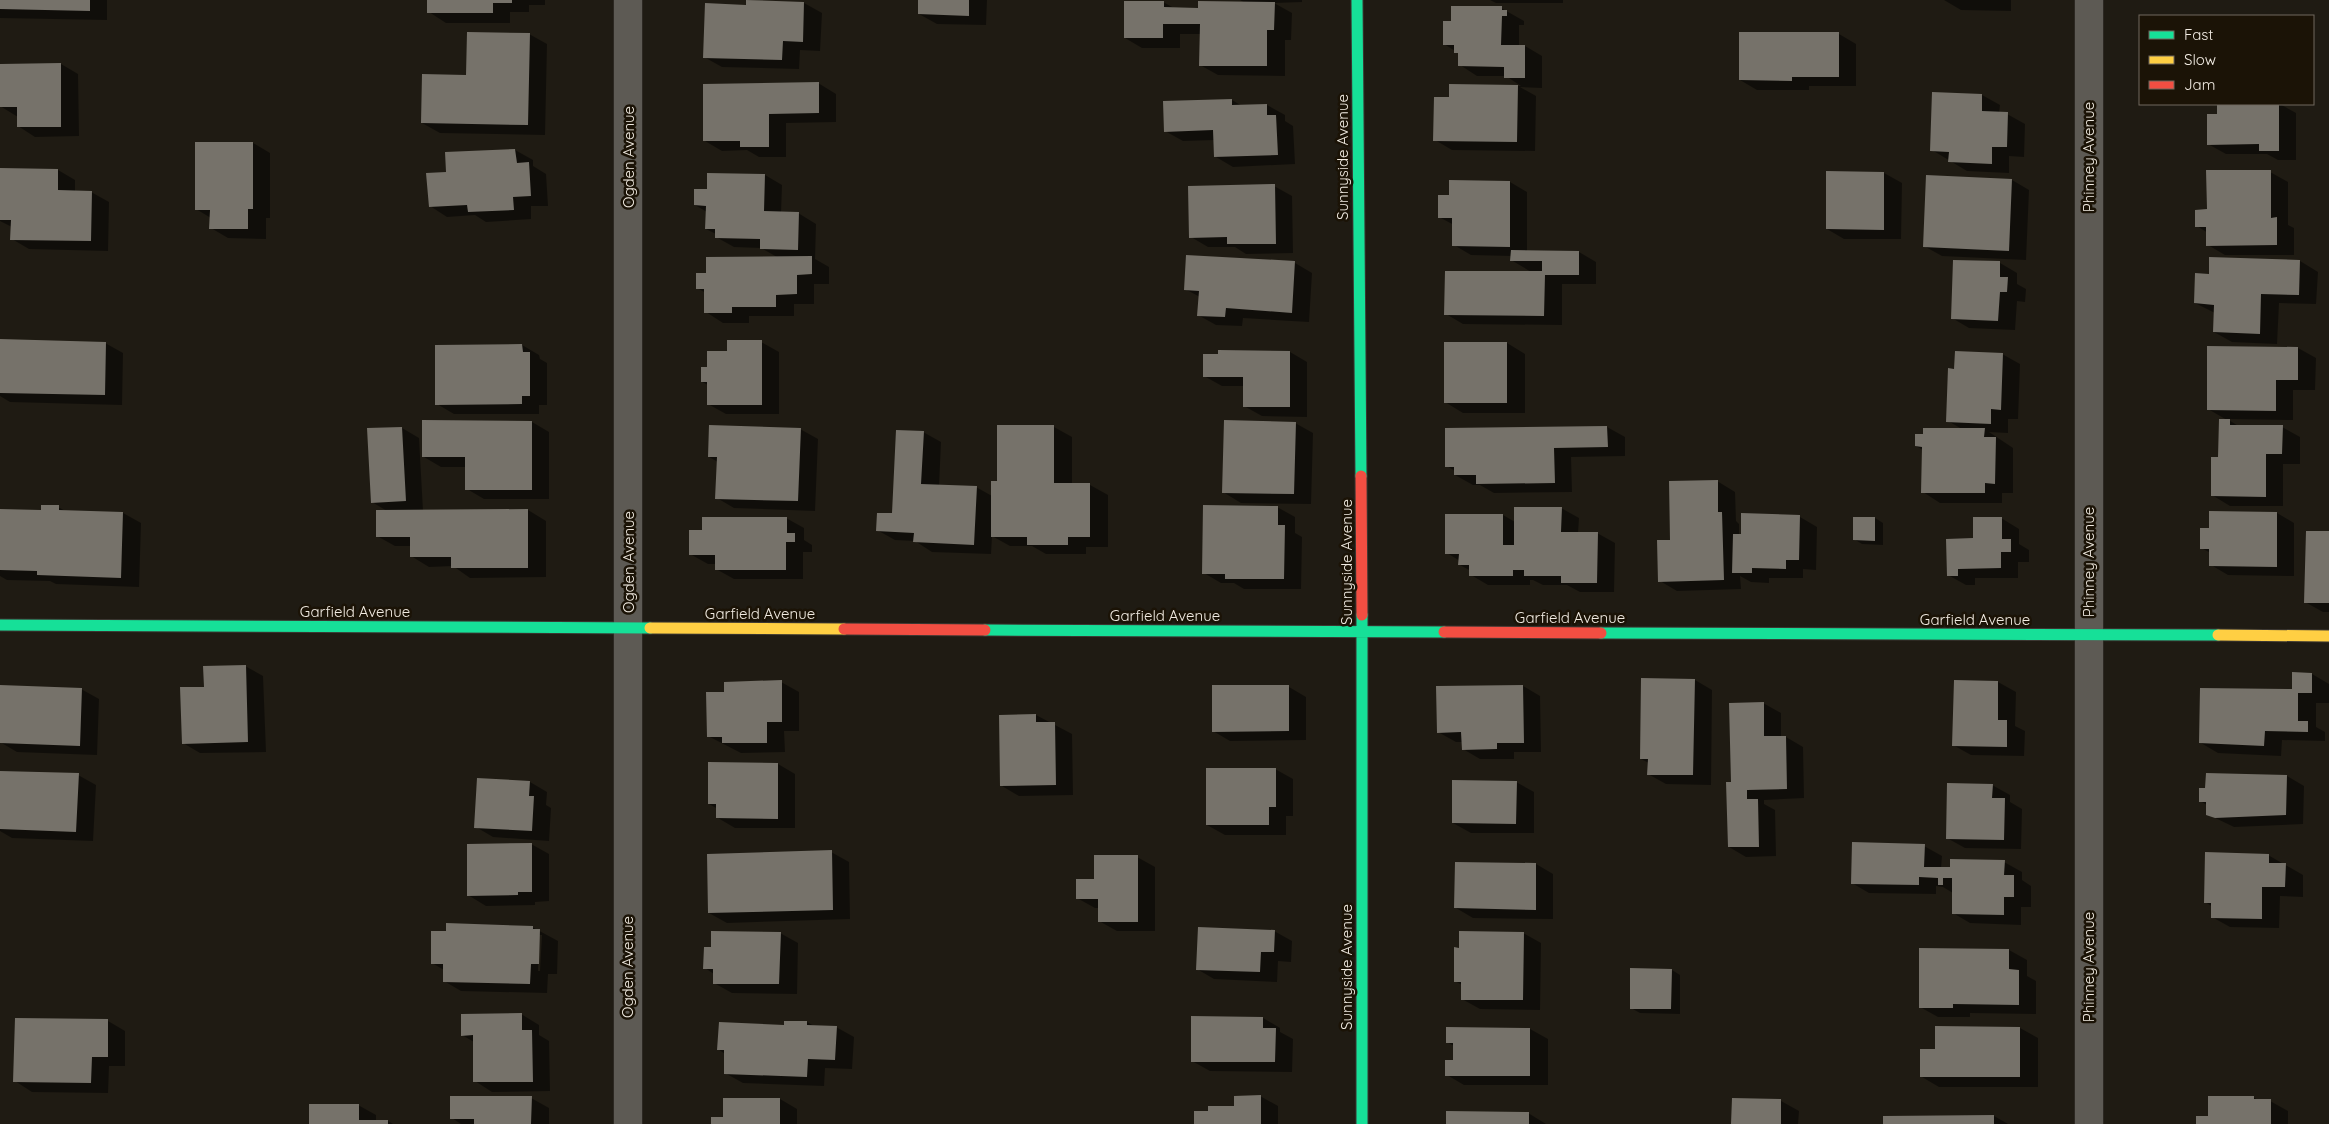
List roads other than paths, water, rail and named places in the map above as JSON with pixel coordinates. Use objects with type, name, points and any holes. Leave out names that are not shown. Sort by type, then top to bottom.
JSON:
[{"type":"street","name":"Ogden Avenue","points":[[628,0],[630,628],[628,1124]]},
{"type":"street","name":"Sunnyside Avenue","points":[[1357,0],[1362,632],[1362,1124]]},
{"type":"street","name":"Phinney Avenue","points":[[2089,0],[2089,1124]]},
{"type":"street","name":"Garfield Avenue","points":[[0,625],[2329,636]]}]
